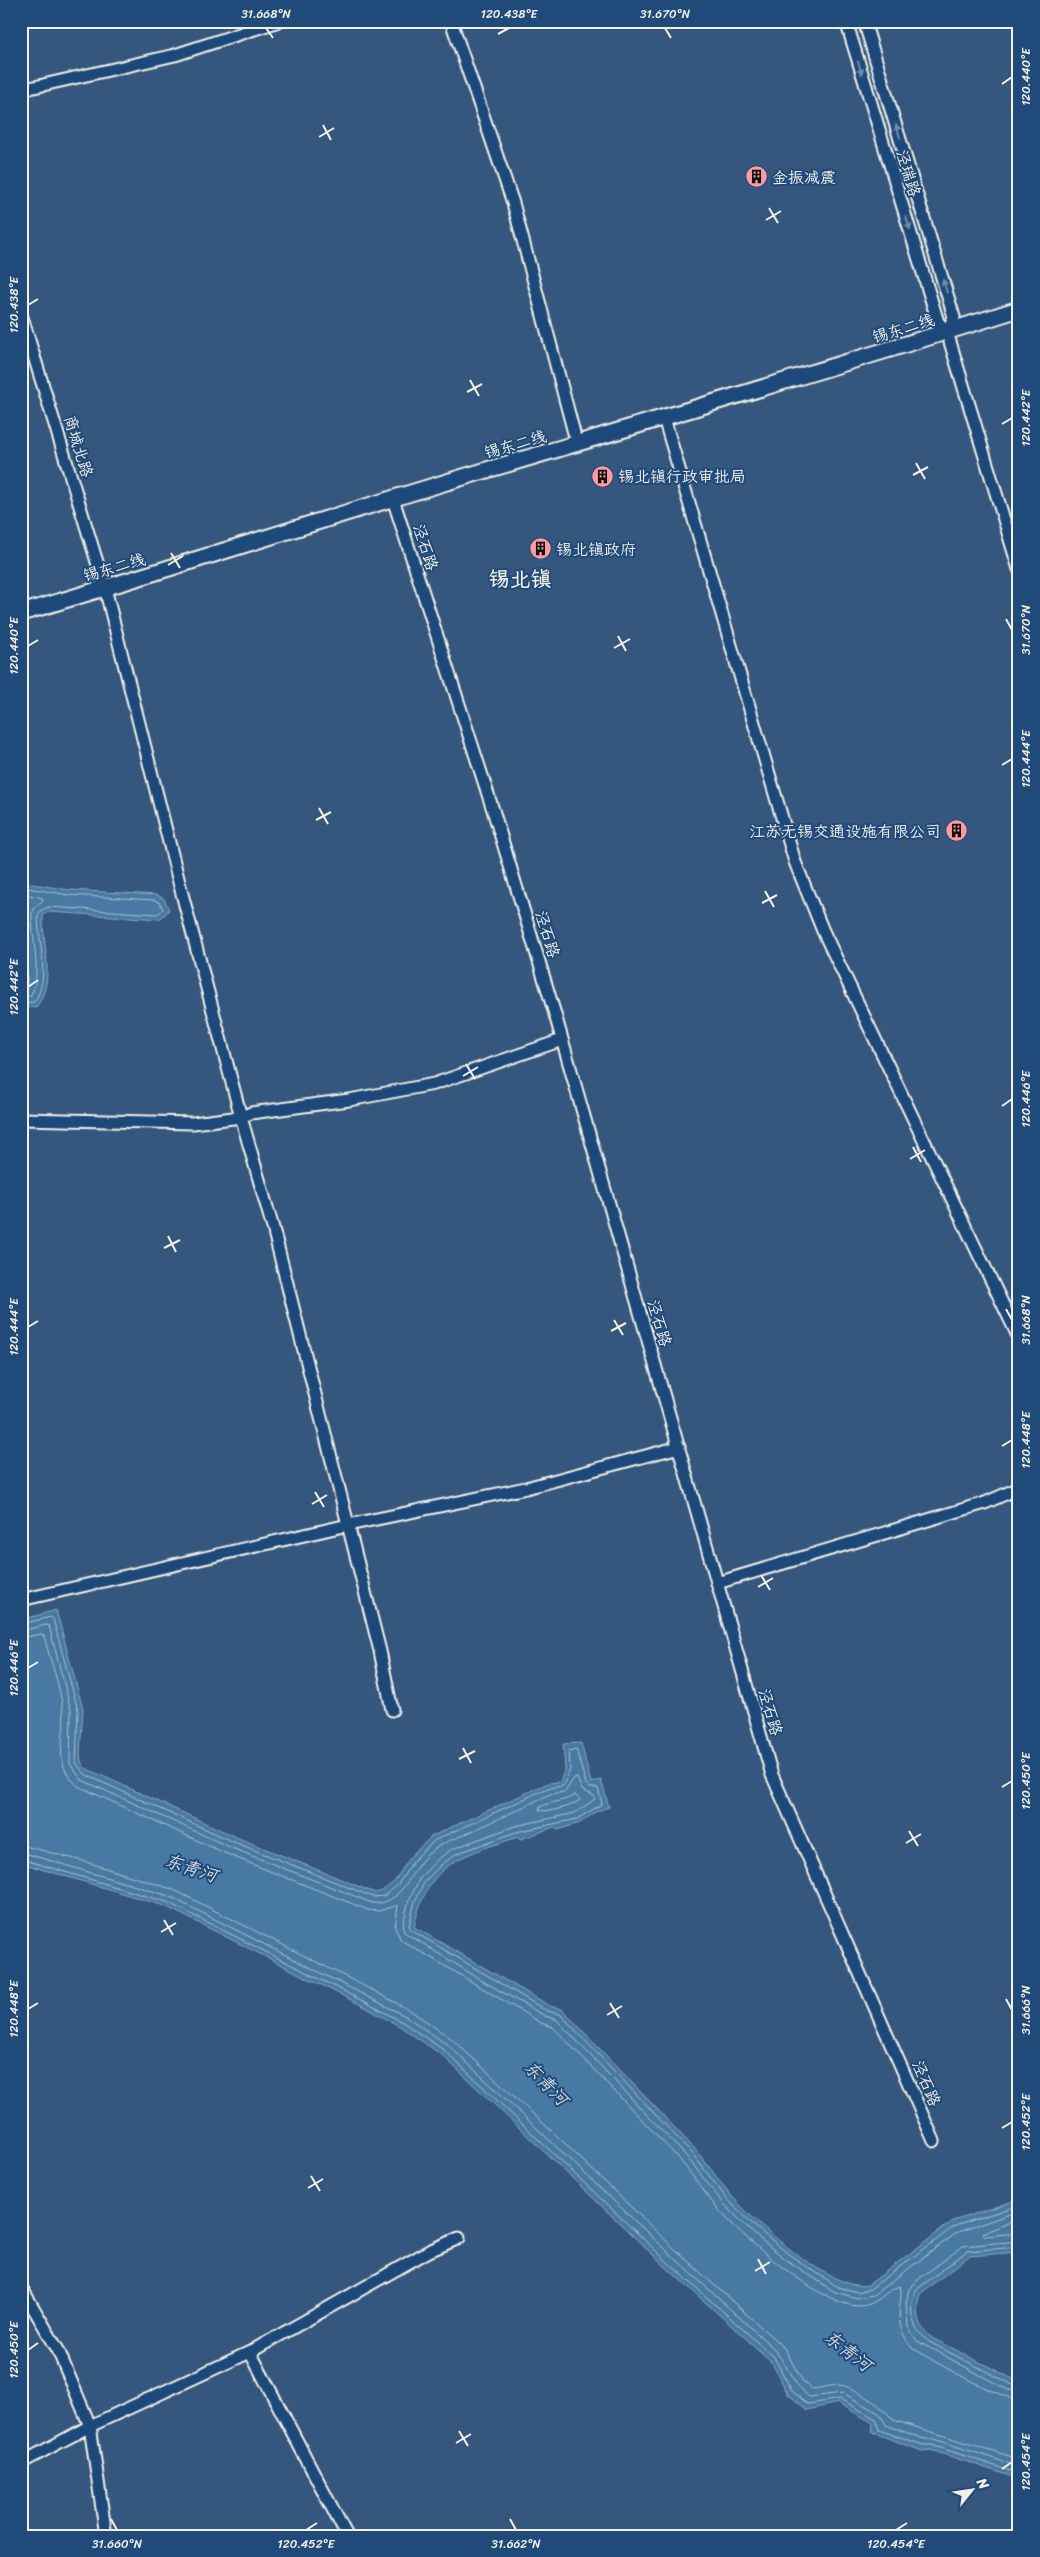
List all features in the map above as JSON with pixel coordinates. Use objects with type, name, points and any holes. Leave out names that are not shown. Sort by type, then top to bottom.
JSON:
[{"type":"main road","name":"锡东二线","points":[[21,613],[1019,309]]},
{"type":"street","points":[[21,90],[175,55],[279,21]]},
{"type":"street","points":[[451,21],[513,203],[574,433]]},
{"type":"street","name":"泾瑞路","points":[[846,21],[938,322],[947,332],[1019,569]]},
{"type":"street","name":"泾瑞路","points":[[864,21],[954,317],[947,332]]},
{"type":"street","name":"商城北路","points":[[21,314],[26,343],[105,588],[241,1117],[273,1228],[348,1525],[392,1710]]},
{"type":"street","points":[[664,418],[795,862],[823,931],[1019,1338]]},
{"type":"street","name":"泾石路","points":[[393,499],[494,810],[562,1040],[772,1775],[934,2141]]},
{"type":"street","points":[[21,1119],[193,1123],[241,1117],[252,1113],[349,1100],[434,1084],[562,1040]]},
{"type":"street","points":[[21,1600],[348,1525],[526,1488],[678,1447]]},
{"type":"street","points":[[718,1583],[985,1503],[1019,1488]]},
{"type":"street","points":[[21,2463],[90,2426],[250,2352],[429,2251],[459,2238]]},
{"type":"street","points":[[21,2287],[58,2350],[90,2426],[106,2536]]},
{"type":"street","points":[[250,2352],[347,2536]]},
{"type":"water","points":[[21,882],[69,890],[157,895],[164,899],[169,910],[160,919],[48,912],[43,915],[47,962],[46,985],[43,996],[37,1006],[24,1008],[21,1006],[24,955],[21,946]]},
{"type":"water","name":"东青河","points":[[56,1610],[83,1709],[80,1753],[81,1762],[85,1768],[236,1837],[375,1893],[382,1891],[394,1882],[410,1857],[432,1836],[548,1783],[560,1782],[565,1769],[563,1744],[581,1743],[591,1783],[601,1780],[609,1807],[597,1811],[580,1823],[558,1830],[554,1827],[521,1839],[518,1837],[464,1856],[450,1864],[428,1888],[420,1905],[414,1927],[550,2006],[562,2009],[693,2147],[725,2188],[756,2221],[794,2253],[835,2278],[853,2284],[868,2285],[953,2221],[1019,2199],[1019,2252],[969,2256],[920,2294],[917,2314],[924,2330],[934,2339],[1019,2382],[1019,2479],[931,2450],[922,2451],[872,2432],[873,2423],[838,2403],[807,2410],[788,2394],[771,2361],[668,2269],[442,2055],[401,2027],[165,1906],[21,1863],[21,1620]]},
{"type":"place","name":"金振减震","points":[[756,177]]},
{"type":"place","name":"锡北镇行政审批局","points":[[602,476]]},
{"type":"place","name":"锡北镇政府","points":[[540,549]]},
{"type":"place","name":"江苏无锡交通设施有限公司","points":[[957,831]]},
{"type":"district","name":"锡北镇","points":[[520,579]]}]
